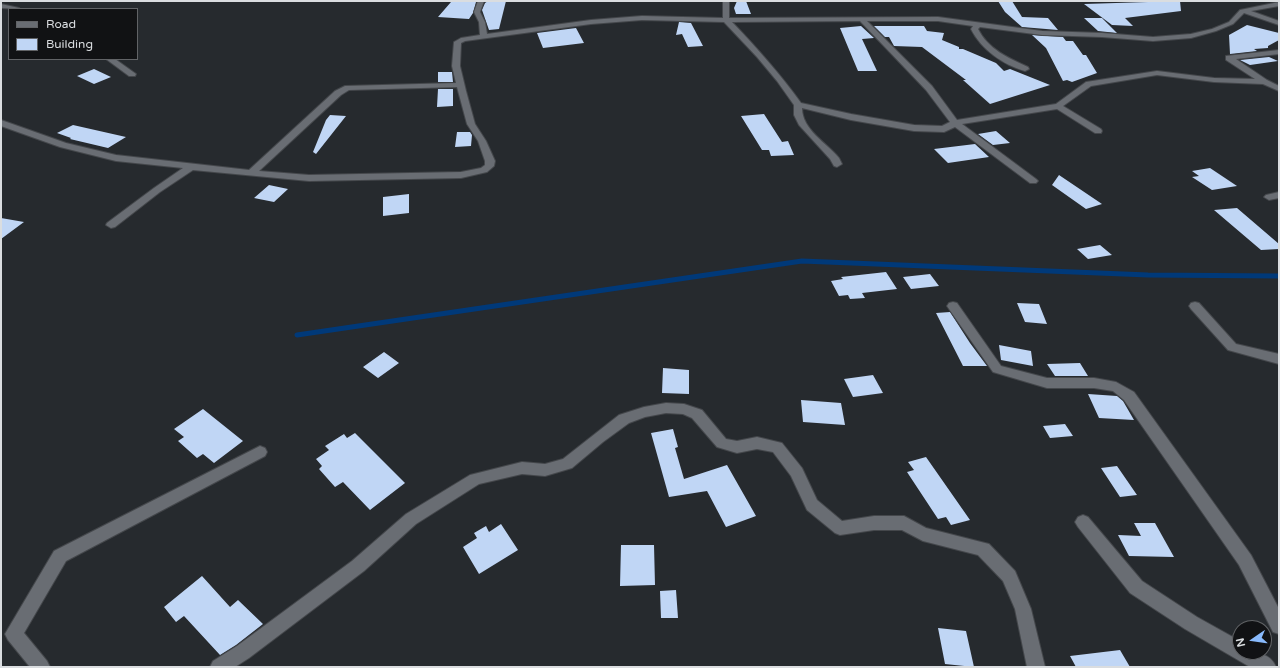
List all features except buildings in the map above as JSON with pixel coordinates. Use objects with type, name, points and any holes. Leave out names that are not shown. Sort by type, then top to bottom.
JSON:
[{"type":"street","points":[[481,1],[477,12],[482,22],[484,36]]},
{"type":"street","points":[[726,1],[726,20],[775,73],[798,106],[798,115],[803,125],[834,158],[837,164]]},
{"type":"street","points":[[1,123],[63,145],[116,158],[191,167],[309,178],[461,175],[484,170],[489,166],[490,161],[482,141],[471,124],[456,66],[458,42],[463,39],[592,22],[642,18],[726,20],[938,19],[1042,33],[1102,35],[1153,39],[1191,36],[1214,30],[1231,23],[1242,11],[1279,4]]},
{"type":"street","points":[[1,6],[12,8]]},
{"type":"street","points":[[1242,11],[1279,23]]},
{"type":"street","points":[[861,19],[928,88],[955,123],[1033,182]]},
{"type":"street","points":[[979,24],[974,29],[978,38],[998,55],[1025,69]]},
{"type":"street","points":[[1279,52],[1229,58],[1264,82],[1279,89]]},
{"type":"street","points":[[111,60],[132,74]]},
{"type":"street","points":[[798,106],[914,128],[944,129],[955,123],[1058,106],[1089,84],[1157,73],[1214,80],[1264,82]]},
{"type":"street","points":[[250,173],[338,93],[348,88],[461,85]]},
{"type":"street","points":[[1058,106],[1098,131]]},
{"type":"street","points":[[111,226],[157,190],[191,167]]},
{"type":"street","points":[[953,306],[997,369],[1047,383],[1094,383],[1116,387],[1129,396],[1245,560],[1279,626]]},
{"type":"street","points":[[1195,306],[1232,346],[1279,359]]},
{"type":"street","points":[[219,667],[243,652],[358,566],[411,519],[475,479],[522,468],[545,470],[567,464],[624,419],[644,412],[666,408],[684,410],[697,414],[708,429],[722,443],[737,448],[757,443],[777,448],[798,472],[812,505],[840,528],[874,523],[904,523],[923,534],[983,549],[1009,576],[1023,609],[1036,667]]},
{"type":"street","points":[[41,667],[14,634],[60,556],[260,452]]},
{"type":"street","points":[[1083,522],[1136,587],[1232,647]]},
{"type":"street","points":[[1255,660],[1267,667]]},
{"type":"waterway","points":[[297,335],[802,261],[1148,275],[1279,276]]}]
